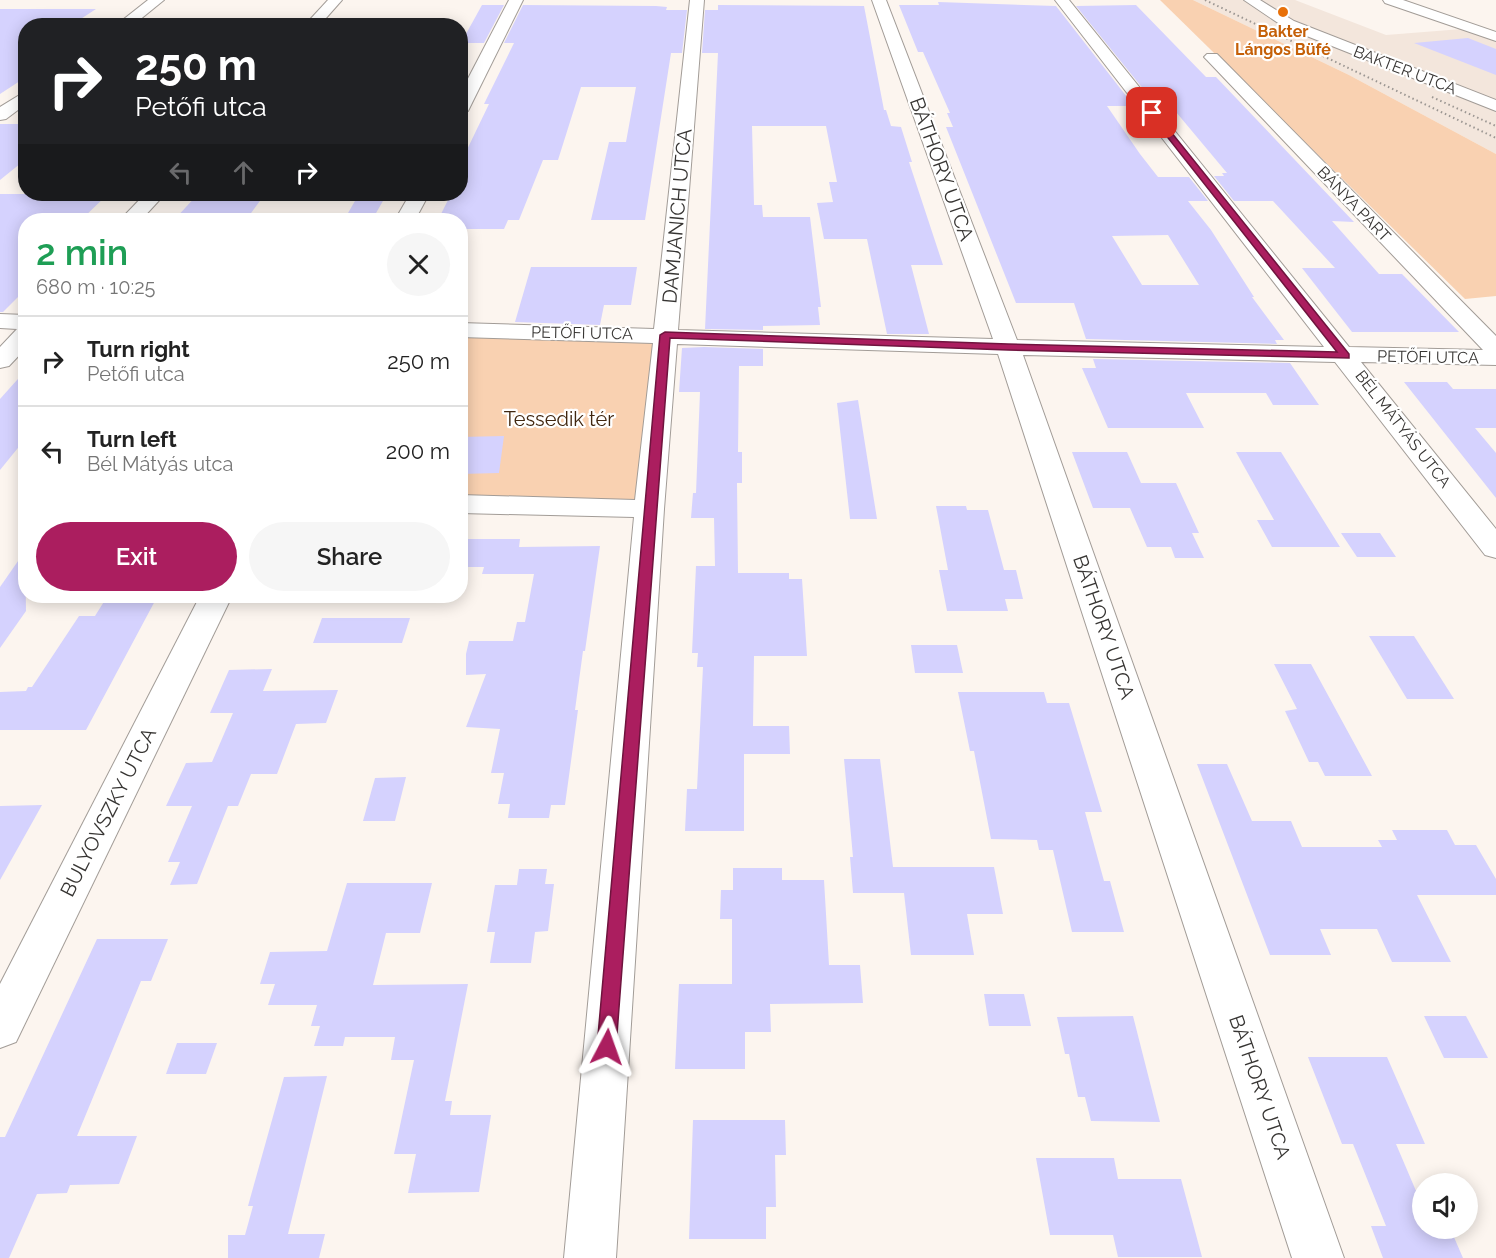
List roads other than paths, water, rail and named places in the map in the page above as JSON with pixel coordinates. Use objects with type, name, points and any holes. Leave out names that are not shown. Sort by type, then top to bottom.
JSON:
[{"type":"street","points":[[133,18],[157,0]]},
{"type":"street","points":[[318,18],[335,0]]},
{"type":"street","points":[[468,95],[516,0]]},
{"type":"street","name":"DAMJANICH UTCA","points":[[590,1258],[649,509],[697,0]]},
{"type":"street","name":"BÁTHORY UTCA","points":[[879,0],[1008,347],[1318,1258]]},
{"type":"street","name":"BÉL MÁTYÁS UTCA","points":[[1062,0],[1496,549]]},
{"type":"street","name":"BAKTER UTCA","points":[[1251,0],[1289,24],[1496,106]]},
{"type":"street","points":[[1390,0],[1496,37]]},
{"type":"street","name":"BÁNYA PART","points":[[1212,57],[1496,350]]},
{"type":"street","points":[[0,115],[18,102]]},
{"type":"street","points":[[137,213],[148,201]]},
{"type":"street","points":[[0,321],[18,321]]},
{"type":"street","name":"PETŐFI UTCA","points":[[468,330],[1008,347],[1496,358]]},
{"type":"street","points":[[0,361],[18,342]]},
{"type":"street","points":[[468,504],[649,509]]},
{"type":"street","name":"BULYOVSZKY UTCA","points":[[0,1029],[213,603]]},
{"type":"railway","points":[[1205,0],[1496,138]]},
{"type":"railway","points":[[1432,97],[1496,126]]},
{"type":"place","name":"Bakter Lángos Büfé","points":[[1283,12]]},
{"type":"park label","name":"Tessedik tér","points":[[559,419]]}]
